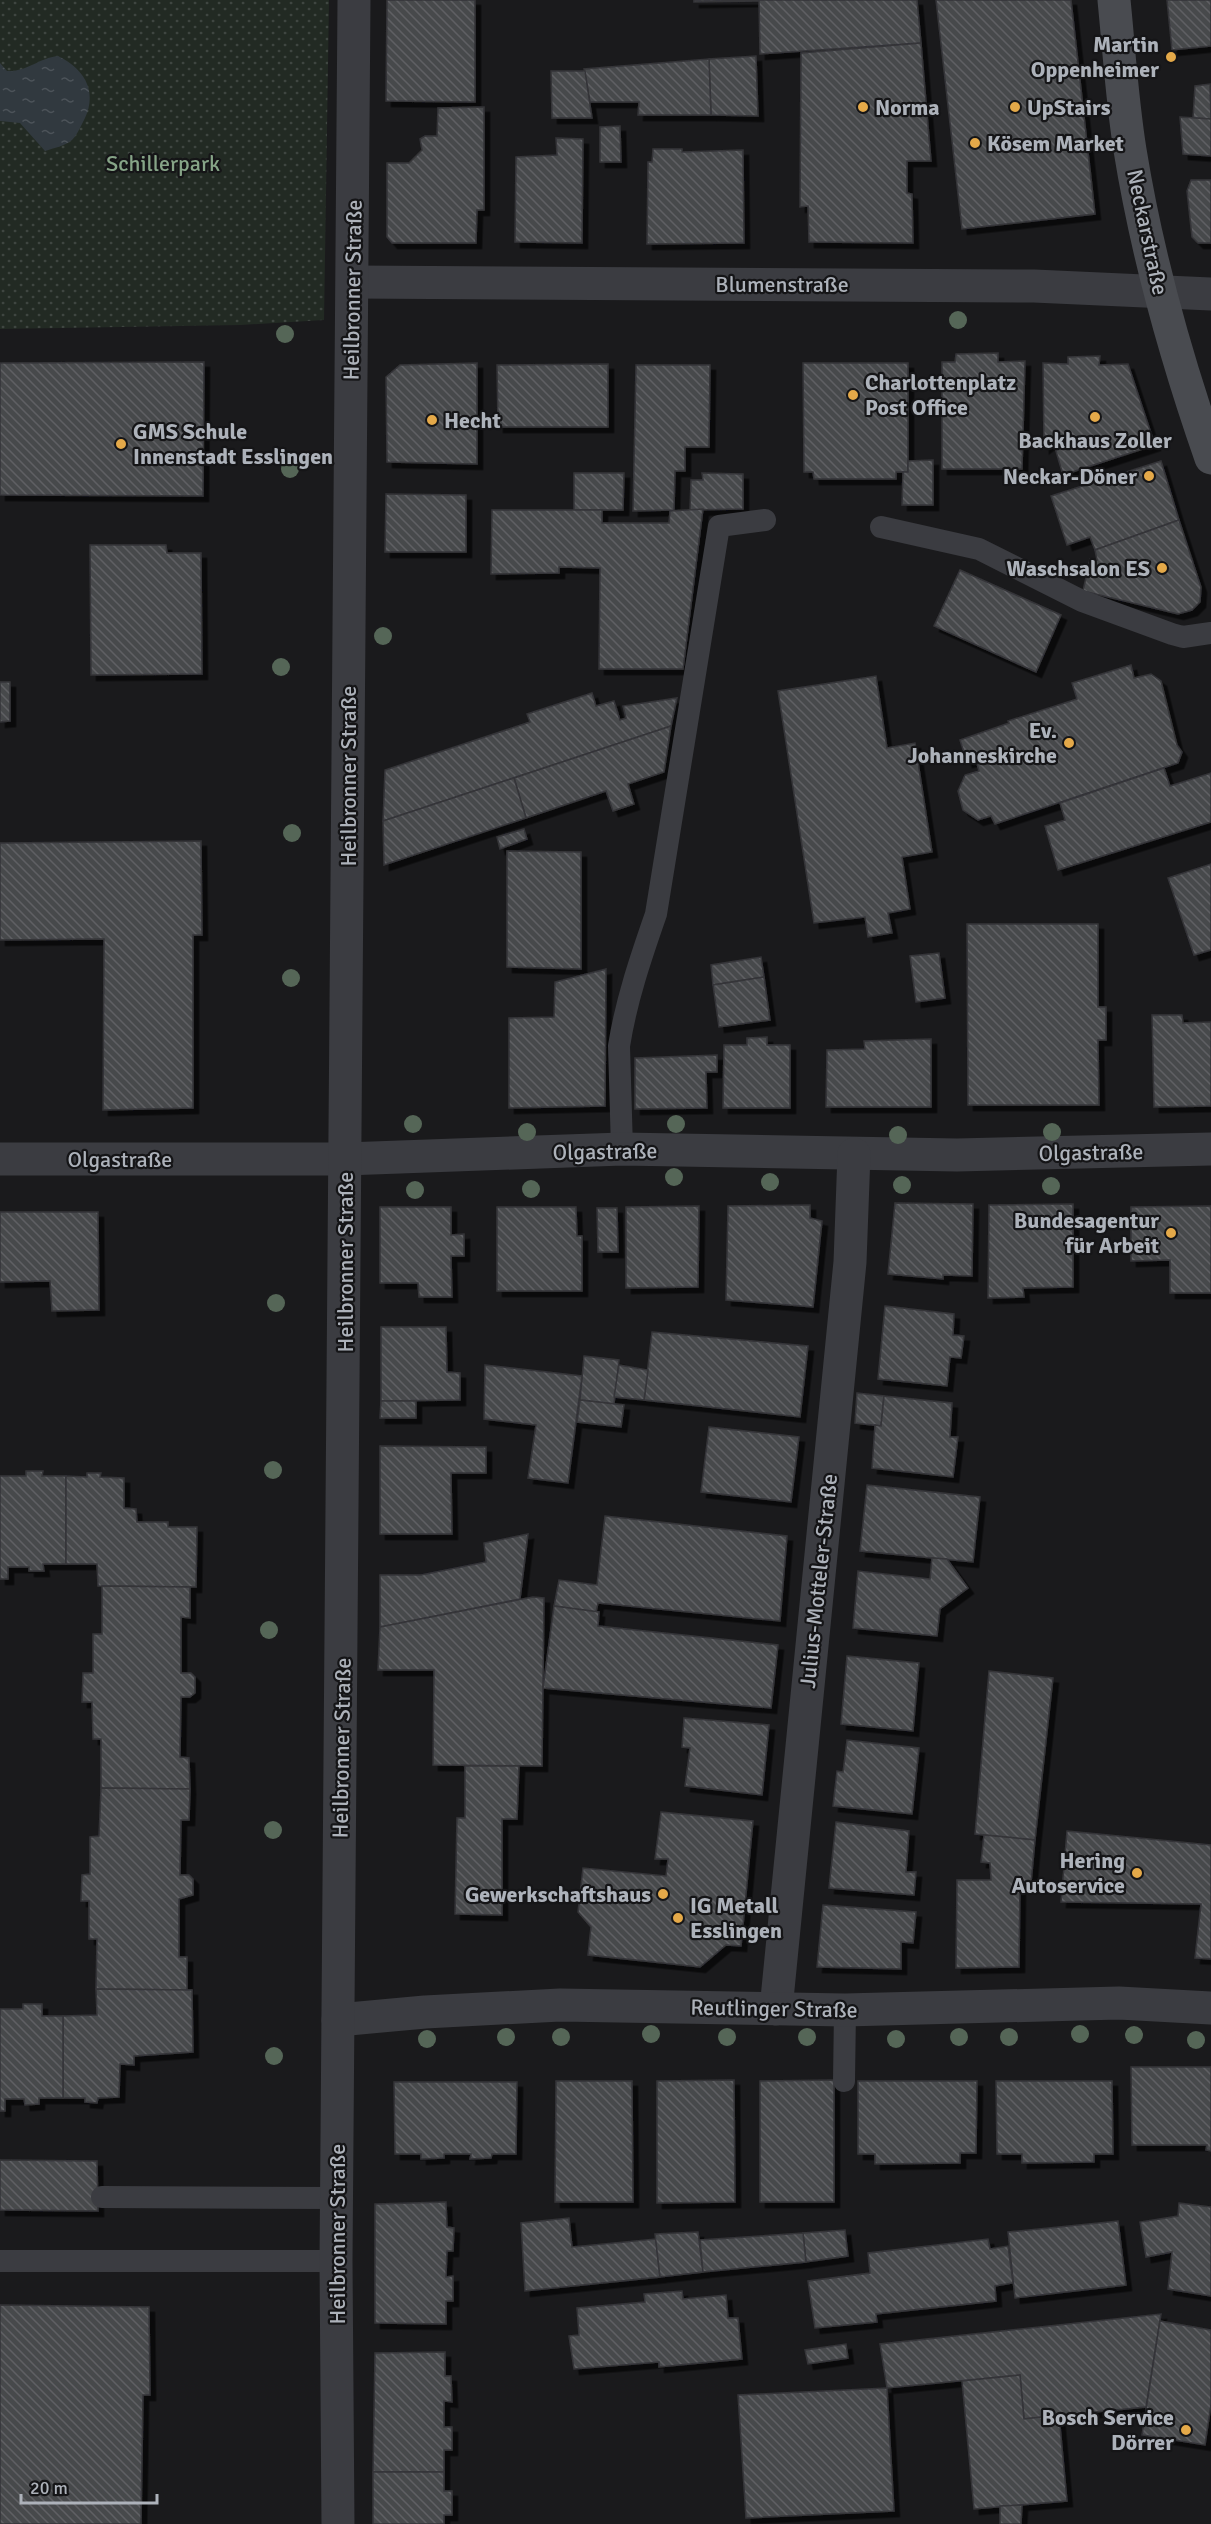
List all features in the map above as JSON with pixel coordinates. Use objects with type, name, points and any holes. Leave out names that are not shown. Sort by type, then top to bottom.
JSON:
[{"type":"street","name":"Heilbronner Straße","points":[[338,2524],[336,2261],[354,0]]},
{"type":"street","name":"Neckarstraße","points":[[1114,0],[1130,148],[1160,293],[1211,458]]},
{"type":"street","name":"Blumenstraße","points":[[353,282],[1034,286],[1211,294]]},
{"type":"street","name":"Olgastraße","points":[[0,1159],[345,1159],[622,1149],[957,1155],[1211,1149]]},
{"type":"street","name":"Julius-Motteler-Straße","points":[[776,2009],[850,1262],[854,1154]]},
{"type":"street","name":"Reutlinger Straße","points":[[338,2020],[425,2012],[560,2005],[845,2010],[1119,2003],[1211,2008]]},
{"type":"lane","points":[[622,1149],[619,1046],[621,1031],[658,905],[719,526],[765,520]]},
{"type":"lane","points":[[881,527],[979,549],[1082,601],[1172,634],[1183,637],[1211,633]]},
{"type":"lane","points":[[844,2080],[845,2010]]},
{"type":"lane","points":[[102,2197],[337,2198]]},
{"type":"lane","points":[[0,2261],[336,2261]]},
{"type":"green space","name":"Schillerpark","points":[[0,0],[329,0],[324,320],[241,325],[0,329]]},
{"type":"water","points":[[58,56],[76,68],[83,76],[90,93],[90,103],[82,124],[72,140],[45,151],[20,123],[0,121],[0,63],[7,71],[14,71]]},
{"type":"building","points":[[387,0],[475,0],[475,102],[386,101]]},
{"type":"building","points":[[694,0],[759,0],[759,1],[694,2]]},
{"type":"building","points":[[759,0],[917,0],[921,43],[760,54]]},
{"type":"building","name":"UpStairs","points":[[936,0],[1071,0],[1095,214],[962,229]]},
{"type":"building","points":[[1167,0],[1211,0],[1211,46],[1172,50]]},
{"type":"building","name":"Norma","points":[[921,43],[931,161],[907,161],[907,193],[912,194],[913,243],[809,242],[808,206],[800,207],[801,53]]},
{"type":"building","points":[[756,56],[758,116],[711,115],[709,59]]},
{"type":"building","points":[[709,59],[711,115],[638,115],[639,102],[590,102],[584,69]]},
{"type":"building","points":[[551,71],[585,71],[592,118],[552,118]]},
{"type":"building","points":[[1210,84],[1211,119],[1193,118],[1195,86]]},
{"type":"building","points":[[484,107],[484,210],[477,210],[476,243],[392,243],[387,237],[387,163],[409,163],[422,150],[420,139],[425,136],[437,136],[438,108]]},
{"type":"building","points":[[1180,117],[1211,119],[1211,156],[1183,154]]},
{"type":"building","points":[[620,126],[621,162],[600,162],[600,127]]},
{"type":"building","points":[[556,138],[583,139],[582,243],[515,242],[516,157],[557,155]]},
{"type":"building","points":[[653,149],[682,149],[682,152],[743,150],[744,243],[647,244],[648,162],[652,162]]},
{"type":"building","points":[[1191,180],[1211,180],[1211,243],[1198,243],[1192,237],[1187,191]]},
{"type":"building","points":[[998,353],[998,362],[1025,361],[1022,469],[942,469],[942,362],[955,362],[956,354]]},
{"type":"building","name":"Backhaus Zoller","points":[[1100,356],[1099,365],[1128,364],[1155,445],[1063,475],[1053,441],[1044,448],[1043,363],[1068,364],[1068,357]]},
{"type":"building","points":[[204,362],[203,496],[0,495],[0,363]]},
{"type":"building","name":"Hecht","points":[[477,363],[477,464],[387,462],[386,377],[400,365]]},
{"type":"building","points":[[803,363],[908,363],[908,472],[896,472],[896,479],[814,479],[813,472],[804,472]]},
{"type":"building","points":[[608,364],[608,427],[498,427],[497,365]]},
{"type":"building","points":[[636,365],[710,365],[709,447],[685,447],[685,471],[675,471],[674,510],[633,511]]},
{"type":"building","points":[[933,460],[933,505],[902,505],[903,472],[908,472],[908,461]]},
{"type":"building","points":[[1161,461],[1179,520],[1095,550],[1090,537],[1067,545],[1051,496]]},
{"type":"building","points":[[574,473],[624,473],[623,510],[574,510]]},
{"type":"building","points":[[702,473],[743,474],[743,509],[690,510],[691,480],[703,480]]},
{"type":"building","points":[[386,494],[466,495],[466,552],[385,552]]},
{"type":"building","points":[[703,509],[683,669],[599,669],[600,568],[559,567],[559,573],[491,574],[492,510],[602,510],[602,523],[669,523],[670,511]]},
{"type":"building","points":[[1179,520],[1201,587],[1200,602],[1192,610],[1178,614],[1083,591],[1090,559],[1097,560],[1095,550]]},
{"type":"building","points":[[90,545],[166,545],[167,553],[201,553],[202,674],[91,675]]},
{"type":"building","points":[[960,570],[1061,615],[1036,672],[934,626]]},
{"type":"building","name":"Ev. Johanneskirche","points":[[1131,665],[1134,678],[1151,674],[1161,681],[1177,745],[1182,752],[1178,763],[995,824],[991,816],[978,820],[963,810],[958,791],[965,775],[979,771],[976,760],[967,762],[960,740],[1009,723],[1008,721],[1077,699],[1072,683]]},
{"type":"building","points":[[876,676],[887,748],[915,743],[932,852],[902,857],[910,909],[888,913],[892,933],[868,937],[865,917],[814,923],[778,691]]},
{"type":"building","points":[[0,682],[10,682],[10,721],[0,722]]},
{"type":"building","points":[[592,693],[596,706],[614,701],[620,720],[626,718],[623,706],[677,698],[671,726],[383,821],[385,770],[530,722],[527,714]]},
{"type":"building","points":[[671,726],[664,772],[628,784],[634,804],[613,811],[606,791],[526,818],[514,778]]},
{"type":"building","points":[[1164,768],[1170,786],[1211,773],[1211,822],[1058,870],[1045,826],[1065,820],[1060,803]]},
{"type":"building","points":[[514,778],[526,818],[384,865],[383,821]]},
{"type":"building","points":[[524,829],[527,839],[500,849],[497,837]]},
{"type":"building","points":[[201,841],[202,935],[193,935],[193,1108],[103,1110],[104,939],[0,940],[0,843]]},
{"type":"building","points":[[507,851],[581,852],[581,969],[507,967]]},
{"type":"building","points":[[1211,864],[1211,950],[1194,955],[1168,878]]},
{"type":"building","points":[[967,924],[1098,924],[1098,1007],[1106,1007],[1106,1040],[1098,1040],[1099,1105],[968,1105]]},
{"type":"building","points":[[939,953],[945,998],[916,1002],[910,956]]},
{"type":"building","points":[[761,957],[764,977],[713,985],[711,965]]},
{"type":"building","points":[[606,969],[605,1106],[509,1108],[509,1018],[554,1017],[555,982]]},
{"type":"building","points":[[764,977],[770,1020],[719,1027],[713,985]]},
{"type":"building","points":[[1152,1015],[1182,1015],[1183,1023],[1211,1022],[1211,1106],[1154,1107]]},
{"type":"building","points":[[767,1037],[767,1045],[790,1045],[790,1108],[723,1108],[724,1045],[747,1045],[747,1038]]},
{"type":"building","points":[[931,1039],[931,1107],[826,1107],[827,1050],[865,1049],[864,1041]]},
{"type":"building","points":[[717,1055],[717,1072],[706,1072],[707,1108],[635,1109],[635,1058]]},
{"type":"building","points":[[895,1203],[973,1204],[972,1276],[943,1275],[943,1279],[888,1274]]},
{"type":"building","points":[[1073,1204],[1073,1287],[1023,1288],[1024,1297],[988,1298],[989,1205]]},
{"type":"building","points":[[810,1205],[810,1218],[822,1221],[813,1307],[726,1300],[728,1206]]},
{"type":"building","points":[[699,1206],[698,1287],[626,1288],[626,1207]]},
{"type":"building","name":"Bundesagentur für Arbeit","points":[[1211,1206],[1211,1293],[1170,1293],[1170,1260],[1131,1261],[1131,1207]]},
{"type":"building","points":[[380,1207],[451,1207],[451,1235],[464,1234],[464,1256],[451,1256],[452,1297],[419,1297],[418,1283],[380,1283]]},
{"type":"building","points":[[497,1207],[576,1207],[577,1236],[582,1236],[582,1291],[497,1291]]},
{"type":"building","points":[[597,1208],[617,1208],[618,1252],[598,1252]]},
{"type":"building","points":[[0,1212],[98,1212],[99,1310],[52,1311],[50,1281],[0,1282]]},
{"type":"building","points":[[885,1306],[954,1314],[953,1335],[964,1336],[961,1358],[950,1357],[947,1386],[878,1379]]},
{"type":"building","points":[[381,1327],[446,1327],[447,1372],[460,1373],[460,1400],[381,1401]]},
{"type":"building","points":[[652,1332],[808,1346],[800,1417],[644,1400]]},
{"type":"building","points":[[584,1356],[619,1360],[614,1404],[580,1400]]},
{"type":"building","points":[[485,1365],[582,1376],[568,1483],[528,1478],[536,1425],[484,1419]]},
{"type":"building","points":[[619,1365],[648,1370],[644,1400],[614,1397]]},
{"type":"building","points":[[857,1393],[884,1396],[881,1426],[855,1423]]},
{"type":"building","points":[[884,1396],[952,1403],[950,1437],[958,1437],[953,1477],[872,1468],[875,1425],[881,1426]]},
{"type":"building","points":[[580,1400],[624,1405],[621,1427],[577,1422]]},
{"type":"building","points":[[381,1401],[416,1401],[416,1418],[380,1418]]},
{"type":"building","points":[[709,1427],[799,1437],[791,1502],[701,1492]]},
{"type":"building","points":[[380,1446],[486,1447],[486,1473],[451,1473],[452,1534],[380,1534]]},
{"type":"building","points":[[26,1471],[43,1471],[42,1476],[66,1476],[66,1564],[43,1564],[44,1571],[29,1571],[29,1567],[8,1567],[8,1579],[0,1579],[0,1476],[26,1476]]},
{"type":"building","points":[[87,1473],[101,1473],[100,1477],[124,1478],[124,1508],[136,1509],[137,1522],[168,1522],[168,1527],[197,1527],[196,1587],[98,1586],[97,1564],[66,1564],[66,1476],[87,1477]]},
{"type":"building","points":[[867,1485],[980,1497],[973,1562],[860,1551]]},
{"type":"building","points":[[605,1516],[787,1536],[780,1621],[598,1603],[596,1612],[554,1606],[559,1580],[597,1585]]},
{"type":"building","points":[[528,1534],[520,1599],[380,1627],[380,1575],[421,1575],[486,1562],[484,1543]]},
{"type":"building","points":[[932,1558],[947,1559],[968,1588],[940,1609],[937,1636],[853,1628],[858,1571],[930,1579]]},
{"type":"building","points":[[102,1586],[190,1587],[190,1618],[181,1617],[181,1673],[191,1673],[195,1677],[195,1693],[190,1697],[181,1697],[180,1757],[189,1758],[190,1789],[101,1788],[101,1739],[93,1739],[92,1702],[82,1702],[83,1673],[93,1673],[93,1634],[102,1634]]},
{"type":"building","points":[[533,1597],[544,1598],[542,1766],[433,1765],[434,1670],[378,1670],[380,1627]]},
{"type":"building","points":[[554,1606],[599,1612],[598,1626],[778,1645],[771,1708],[543,1688]]},
{"type":"building","points":[[847,1656],[919,1663],[913,1731],[841,1724]]},
{"type":"building","points":[[989,1671],[1053,1678],[1035,1840],[975,1834]]},
{"type":"building","points":[[684,1718],[769,1725],[762,1795],[685,1786],[690,1748],[682,1747]]},
{"type":"building","points":[[847,1740],[919,1748],[912,1814],[833,1806],[837,1771],[843,1772]]},
{"type":"building","points":[[465,1766],[519,1766],[517,1819],[502,1819],[502,1915],[455,1914],[457,1818],[465,1818]]},
{"type":"building","points":[[101,1788],[190,1789],[189,1820],[181,1820],[180,1875],[189,1875],[193,1879],[193,1895],[179,1899],[179,1957],[187,1957],[187,1990],[96,1989],[97,1939],[89,1939],[89,1901],[81,1901],[82,1875],[90,1874],[90,1837],[99,1836]]},
{"type":"building","name":"Gewerkschaftshaus","points":[[661,1812],[753,1821],[741,1946],[726,1945],[700,1967],[588,1955],[591,1927],[578,1912],[583,1868],[666,1876],[668,1859],[655,1859]]},
{"type":"building","points":[[836,1822],[909,1831],[906,1872],[916,1872],[914,1895],[829,1888]]},
{"type":"building","name":"Hering Autoservice","points":[[1067,1831],[1211,1845],[1211,1959],[1195,1958],[1201,1904],[1061,1902]]},
{"type":"building","points":[[984,1835],[1035,1840],[1031,1883],[1020,1883],[1019,1967],[956,1968],[957,1880],[991,1880],[990,1863],[981,1862]]},
{"type":"building","points":[[823,1905],[916,1912],[913,1943],[901,1942],[901,1969],[817,1967]]},
{"type":"building","points":[[96,1989],[192,1990],[193,2052],[134,2056],[134,2065],[120,2064],[119,2097],[98,2098],[97,2103],[85,2102],[85,2098],[63,2098],[63,2016],[97,2015]]},
{"type":"building","points":[[23,2004],[42,2004],[42,2016],[63,2016],[63,2098],[39,2098],[39,2104],[25,2105],[24,2099],[5,2099],[5,2111],[0,2111],[0,2009],[23,2009]]},
{"type":"building","points":[[1131,2067],[1211,2067],[1211,2151],[1206,2150],[1207,2145],[1132,2145]]},
{"type":"building","points":[[734,2080],[735,2202],[657,2203],[657,2081]]},
{"type":"building","points":[[834,2080],[834,2202],[760,2202],[760,2081]]},
{"type":"building","points":[[556,2081],[632,2081],[633,2202],[555,2202]]},
{"type":"building","points":[[858,2081],[977,2081],[976,2153],[960,2153],[960,2163],[875,2164],[875,2154],[858,2154]]},
{"type":"building","points":[[996,2081],[1112,2081],[1113,2154],[1094,2154],[1094,2162],[1022,2163],[1022,2154],[997,2154]]},
{"type":"building","points":[[394,2082],[517,2082],[516,2154],[492,2154],[491,2158],[470,2159],[471,2154],[444,2154],[444,2158],[421,2159],[421,2154],[395,2154]]},
{"type":"building","points":[[0,2160],[97,2161],[98,2211],[0,2210]]},
{"type":"building","points":[[446,2202],[447,2227],[454,2228],[453,2251],[447,2251],[446,2277],[453,2276],[453,2301],[446,2301],[446,2324],[375,2323],[375,2204]]},
{"type":"building","points":[[1179,2203],[1211,2207],[1211,2296],[1168,2289],[1172,2252],[1146,2257],[1140,2222],[1178,2216]]},
{"type":"building","points":[[569,2218],[572,2247],[656,2239],[660,2277],[525,2291],[521,2223]]},
{"type":"building","points":[[1118,2221],[1126,2285],[1015,2298],[1008,2232]]},
{"type":"building","points":[[845,2230],[848,2256],[806,2262],[803,2233]]},
{"type":"building","points":[[698,2232],[703,2272],[660,2277],[655,2234]]},
{"type":"building","points":[[803,2233],[806,2262],[703,2272],[700,2240]]},
{"type":"building","points":[[988,2239],[990,2249],[1008,2246],[1013,2283],[995,2286],[996,2301],[876,2314],[877,2322],[815,2328],[808,2281],[870,2273],[868,2253]]},
{"type":"building","points":[[682,2291],[683,2299],[726,2295],[728,2318],[738,2318],[742,2359],[659,2367],[659,2362],[574,2369],[569,2336],[579,2335],[577,2308],[645,2302],[644,2294]]},
{"type":"building","points":[[0,2305],[149,2307],[150,2395],[143,2395],[141,2524],[0,2524]]},
{"type":"building","points":[[1161,2314],[1146,2407],[1024,2419],[1020,2375],[887,2388],[880,2344]]},
{"type":"building","points":[[1160,2321],[1211,2330],[1211,2404],[1205,2445],[1142,2435]]},
{"type":"building","points":[[846,2344],[848,2358],[808,2364],[805,2350]]},
{"type":"building","points":[[445,2352],[445,2376],[451,2376],[452,2402],[444,2401],[444,2427],[452,2427],[452,2450],[444,2450],[444,2472],[373,2472],[375,2353]]},
{"type":"building","points":[[1020,2375],[1024,2419],[1059,2415],[1067,2501],[974,2509],[962,2381]]},
{"type":"building","points":[[887,2388],[894,2511],[746,2518],[738,2395]]},
{"type":"building","points":[[373,2472],[444,2472],[444,2491],[452,2491],[452,2515],[444,2515],[444,2524],[373,2524]]},
{"type":"building","points":[[1022,2505],[1021,2524],[1000,2524],[1000,2506]]},
{"type":"place","name":"Martin Oppenheimer","points":[[1171,57]]},
{"type":"place","name":"Norma","points":[[863,107]]},
{"type":"place","name":"UpStairs","points":[[1015,107]]},
{"type":"place","name":"Kösem Market","points":[[975,143]]},
{"type":"place","name":"Charlottenplatz Post Office","points":[[853,395]]},
{"type":"place","name":"Backhaus Zoller","points":[[1095,417]]},
{"type":"place","name":"Hecht","points":[[432,420]]},
{"type":"place","name":"GMS Schule Innenstadt Esslingen","points":[[121,444]]},
{"type":"place","name":"Neckar-Döner","points":[[1149,476]]},
{"type":"place","name":"Waschsalon ES","points":[[1162,568]]},
{"type":"place","name":"Ev. Johanneskirche","points":[[1069,743]]},
{"type":"place","name":"Bundesagentur für Arbeit","points":[[1171,1233]]},
{"type":"place","name":"Hering Autoservice","points":[[1137,1873]]},
{"type":"place","name":"Gewerkschaftshaus","points":[[663,1894]]},
{"type":"place","name":"IG Metall Esslingen","points":[[678,1918]]},
{"type":"place","name":"Bosch Service Dörrer","points":[[1186,2430]]}]
